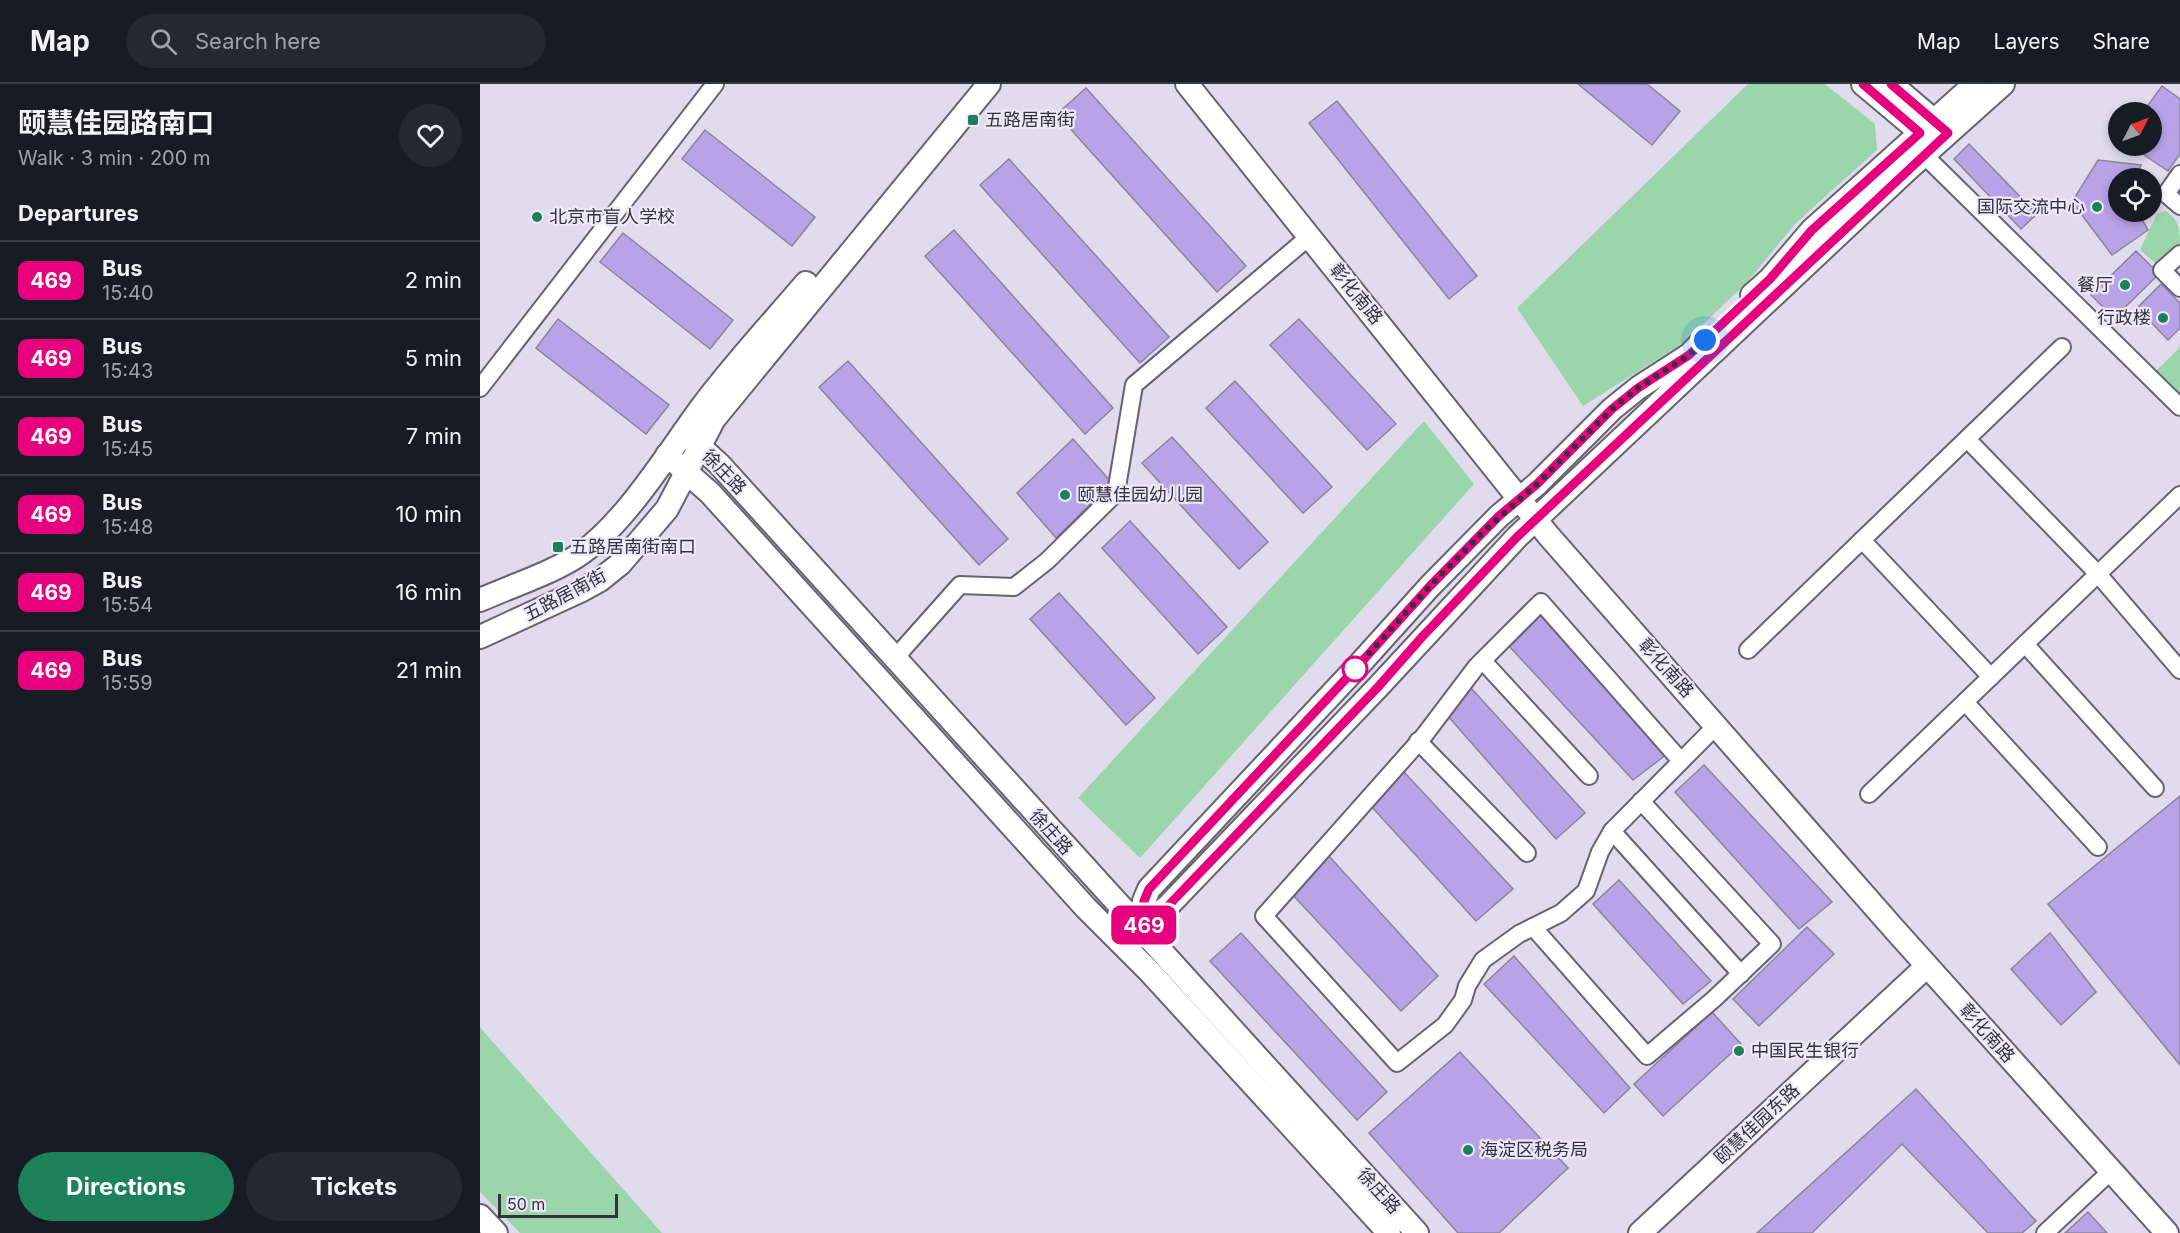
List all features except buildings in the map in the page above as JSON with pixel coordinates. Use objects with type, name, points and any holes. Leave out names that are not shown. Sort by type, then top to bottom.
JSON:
[{"type":"street","points":[[480,388],[716,84]]},
{"type":"street","name":"五路居南街","points":[[480,637],[600,580],[620,564],[668,509],[686,472],[692,439],[702,406],[971,84]]},
{"type":"street","name":"五路居南街","points":[[480,600],[583,552],[611,526],[667,455],[692,439],[714,419],[989,84]]},
{"type":"street","name":"彰化南路","points":[[1187,84],[1535,520],[1927,966],[2167,1233]]},
{"type":"street","points":[[1863,84],[1932,137]]},
{"type":"street","points":[[1891,84],[1932,137],[2180,407]]},
{"type":"street","points":[[1123,944],[1139,928],[1167,907],[1535,520],[1932,137],[1975,84]]},
{"type":"street","points":[[1139,928],[1144,901],[1149,889],[1499,516],[1537,484],[1612,409],[1638,388],[1689,355],[1770,279],[1812,230],[2003,84]]},
{"type":"street","points":[[2180,174],[2166,194],[2180,206]]},
{"type":"street","points":[[896,660],[903,649],[960,585],[1014,587],[1047,561],[1116,493],[1134,385],[1310,236]]},
{"type":"street","points":[[2180,254],[2162,270],[2180,288]]},
{"type":"street","points":[[1748,650],[2062,347]]},
{"type":"street","name":"徐庄路","points":[[692,439],[727,473],[1417,1233]]},
{"type":"street","points":[[1967,439],[2098,574],[2180,670]]},
{"type":"street","name":"徐庄路","points":[[667,455],[710,493],[1086,908],[1123,944],[1389,1233]]},
{"type":"street","points":[[1869,795],[2180,495]]},
{"type":"street","points":[[1862,540],[1991,677]]},
{"type":"street","points":[[1681,761],[1541,602],[1483,661],[1419,741],[1264,916],[1397,1063],[1445,1025],[1463,1000],[1467,986],[1483,960],[1519,934],[1561,912],[1586,891],[1600,852],[1612,831],[1716,726]]},
{"type":"street","points":[[2025,644],[2155,788]]},
{"type":"street","points":[[1483,661],[1589,776]]},
{"type":"street","points":[[1965,702],[2098,848]]},
{"type":"street","points":[[1419,741],[1527,853]]},
{"type":"street","points":[[1533,927],[1647,1056],[1772,944],[1641,801]]},
{"type":"street","points":[[1612,831],[1741,974]]},
{"type":"street","name":"颐慧佳园东路","points":[[1640,1233],[1927,966]]},
{"type":"street","points":[[2045,1233],[2111,1171]]},
{"type":"street","points":[[480,1216],[496,1233]]},
{"type":"green space","points":[[1748,84],[1825,84],[1875,124],[1877,150],[1796,223],[1748,281],[1686,341],[1583,406],[1517,308]]},
{"type":"green space","points":[[2162,212],[2170,214],[2178,226],[2180,250],[2161,268],[2140,250],[2153,222],[2162,222]]},
{"type":"green space","points":[[2180,347],[2180,396],[2155,372]]},
{"type":"green space","points":[[1424,421],[1474,484],[1140,858],[1078,798]]},
{"type":"green space","points":[[480,1027],[662,1233],[520,1233],[480,1192]]},
{"type":"bus line","name":"469","points":[[1863,84],[1920,133],[1812,230],[1770,279],[1689,355],[1638,388],[1612,409],[1537,484],[1499,516],[1430,586],[1149,889],[1144,901],[1139,928],[1167,907],[1378,687],[1517,537],[1948,133],[1891,84]]},
{"type":"place","name":"五路居南街","points":[[973,120]]},
{"type":"place","name":"国际交流中心","points":[[2097,207]]},
{"type":"place","name":"北京市盲人学校","points":[[537,217]]},
{"type":"place","name":"餐厅","points":[[2125,285]]},
{"type":"place","name":"行政楼","points":[[2163,318]]},
{"type":"place","name":"颐慧佳园幼儿园","points":[[1065,495]]},
{"type":"place","name":"五路居南街南口","points":[[558,547]]},
{"type":"place","name":"中国民生银行","points":[[1739,1051]]},
{"type":"place","name":"海淀区税务局","points":[[1468,1150]]},
{"type":"route","points":[[1355,669],[1430,586],[1485,530],[1537,484],[1612,409],[1638,388],[1689,355],[1705,340]]}]
